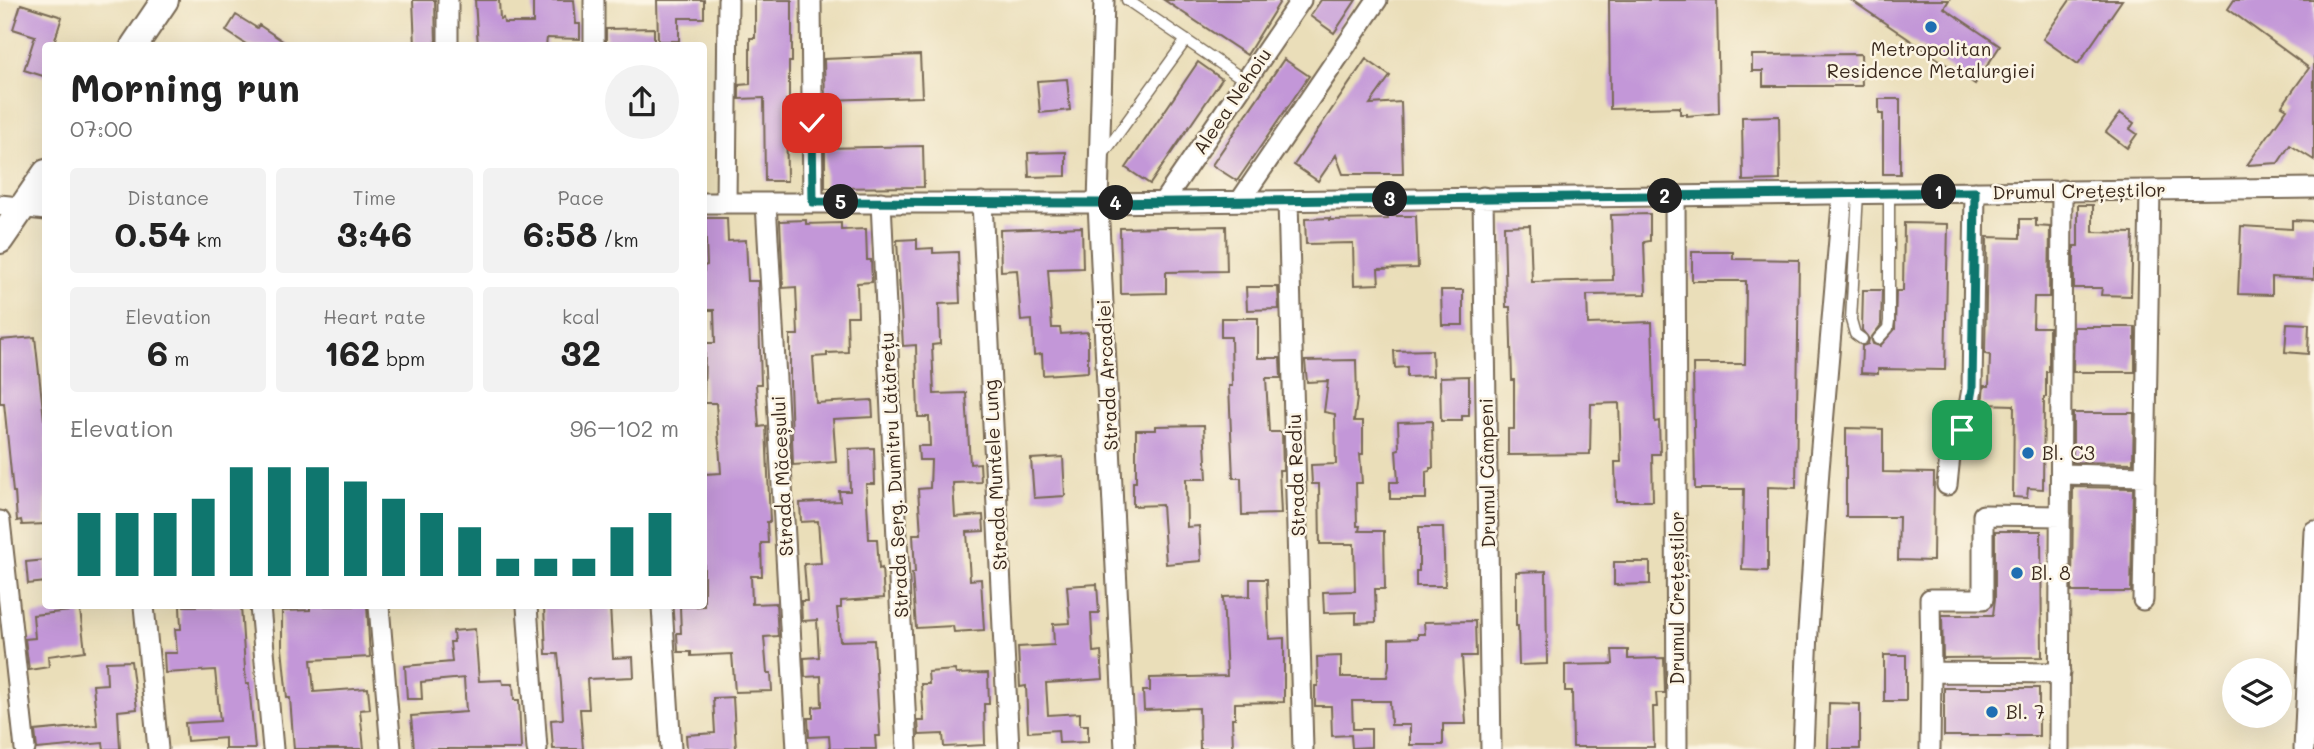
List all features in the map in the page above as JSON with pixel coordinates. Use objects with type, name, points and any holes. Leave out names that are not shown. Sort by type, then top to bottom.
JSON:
[{"type":"main road","points":[[137,42],[165,0]]},
{"type":"main road","points":[[0,240],[42,179]]},
{"type":"street","points":[[448,0],[448,42]]},
{"type":"street","points":[[594,0],[594,42]]},
{"type":"street","points":[[726,203],[728,0]]},
{"type":"street","points":[[811,0],[813,202]]},
{"type":"street","name":"Strada Arcadiei","points":[[1104,0],[1098,203],[1125,749]]},
{"type":"street","name":"Aleea Nehoiu","points":[[1163,202],[1301,0]]},
{"type":"street","points":[[1240,201],[1377,0]]},
{"type":"street","name":"Drumul Crețeștilor","points":[[707,203],[1288,201],[1483,198],[1610,190],[1675,195],[2314,188]]},
{"type":"street","points":[[2059,749],[2062,190]]},
{"type":"street","points":[[2143,600],[2150,190]]},
{"type":"street","points":[[1947,485],[1951,446],[1962,430],[1972,389],[1975,192]]},
{"type":"street","points":[[1803,749],[1812,564],[1851,193]]},
{"type":"street","name":"Drumul Crețeștilor","points":[[1675,195],[1677,749]]},
{"type":"street","name":"Drumul Câmpeni","points":[[1483,198],[1491,749]]},
{"type":"street","name":"Strada Rediu","points":[[1288,201],[1303,749]]},
{"type":"street","name":"Strada Serg. Dumitru Lătărețu","points":[[881,202],[908,749]]},
{"type":"street","name":"Strada Muntele Lung","points":[[982,202],[1009,749]]},
{"type":"street","name":"Strada Măceșului","points":[[766,203],[797,749]]},
{"type":"street","points":[[2061,474],[2145,475]]},
{"type":"street","points":[[1930,749],[1930,599],[1983,599],[1983,515],[2060,516]]},
{"type":"street","points":[[0,521],[25,749]]},
{"type":"street","points":[[2304,749],[2314,531]]},
{"type":"street","points":[[145,609],[158,749]]},
{"type":"street","points":[[260,609],[272,749]]},
{"type":"street","points":[[379,609],[391,749]]},
{"type":"street","points":[[527,609],[537,749]]},
{"type":"street","points":[[662,609],[671,749]]},
{"type":"street","points":[[1931,672],[2060,673]]},
{"type":"lane","points":[[1127,0],[1246,81]]},
{"type":"lane","points":[[1100,159],[1186,40]]},
{"type":"lane","points":[[1851,193],[1851,320],[1855,334],[1862,339]]},
{"type":"lane","points":[[1878,340],[1888,328],[1889,321],[1889,193]]},
{"type":"building","points":[[413,0],[435,0],[436,42],[415,42]]},
{"type":"building","points":[[475,0],[499,0],[500,19],[503,18],[504,23],[533,23],[533,0],[574,0],[576,24],[580,24],[580,39],[478,42]]},
{"type":"building","points":[[657,0],[704,0],[704,18],[679,18],[679,41],[658,41]]},
{"type":"building","points":[[755,0],[792,0],[792,62],[789,62],[789,100],[786,100],[787,181],[765,181],[764,98],[739,99],[739,85],[750,84],[750,38],[755,38]]},
{"type":"building","points":[[1164,0],[1281,0],[1247,55]]},
{"type":"building","points":[[1321,0],[1356,0],[1334,33],[1310,16]]},
{"type":"building","points":[[1609,0],[1717,0],[1719,113],[1687,116],[1680,114],[1680,107],[1610,109]]},
{"type":"building","name":"Metropolitan Residence Metalurgiei","points":[[1851,0],[1949,0],[1944,8],[2000,46],[1975,84]]},
{"type":"building","points":[[2070,0],[2122,0],[2078,64],[2043,39]]},
{"type":"building","points":[[2234,0],[2314,0],[2314,160],[2290,145],[2278,163],[2247,165],[2287,109],[2282,106],[2309,68],[2228,9]]},
{"type":"building","points":[[21,4],[62,17],[54,42],[42,42],[42,76],[24,70],[35,36],[13,29]]},
{"type":"building","points":[[236,15],[257,28],[259,25],[284,42],[243,42],[226,31]]},
{"type":"building","points":[[654,28],[654,42],[606,42],[606,29]]},
{"type":"building","points":[[1861,54],[1862,86],[1763,86],[1763,71],[1752,71],[1752,55]]},
{"type":"building","points":[[920,55],[922,97],[825,100],[824,59]]},
{"type":"building","points":[[1284,59],[1309,76],[1237,181],[1212,165]]},
{"type":"building","points":[[1366,59],[1390,76],[1370,104],[1401,102],[1403,174],[1343,174],[1336,155],[1318,181],[1294,165]]},
{"type":"building","points":[[1198,62],[1222,79],[1150,184],[1126,168]]},
{"type":"building","points":[[1067,79],[1070,110],[1040,113],[1037,81]]},
{"type":"building","points":[[1879,99],[1900,99],[1900,174],[1883,174],[1883,114],[1879,114]]},
{"type":"building","points":[[2120,113],[2134,123],[2130,129],[2137,134],[2127,148],[2106,132]]},
{"type":"building","points":[[1779,116],[1780,180],[1743,181],[1742,117]]},
{"type":"building","points":[[923,146],[924,187],[825,188],[825,148]]},
{"type":"building","points":[[1066,152],[1066,176],[1029,177],[1028,153]]},
{"type":"building","points":[[2078,205],[2093,205],[2093,232],[2133,233],[2131,296],[2101,295],[2102,288],[2074,288]]},
{"type":"building","points":[[1650,214],[1650,241],[1644,242],[1646,294],[1587,295],[1588,324],[1652,322],[1655,422],[1659,421],[1660,454],[1652,454],[1653,501],[1616,501],[1615,462],[1621,462],[1619,403],[1591,404],[1590,454],[1508,455],[1508,429],[1514,429],[1514,380],[1510,307],[1506,307],[1504,226],[1530,225],[1532,282],[1613,280],[1611,215]]},
{"type":"building","points":[[1388,216],[1416,216],[1418,268],[1378,269],[1379,284],[1354,285],[1353,243],[1306,244],[1305,219],[1388,219]]},
{"type":"building","points":[[707,218],[727,218],[728,241],[746,240],[748,281],[758,281],[761,384],[756,384],[759,427],[766,426],[770,522],[767,522],[768,543],[761,543],[762,576],[751,576],[752,604],[776,603],[778,636],[764,637],[767,673],[771,673],[772,691],[735,692],[732,654],[691,656],[691,652],[678,652],[680,609],[707,609],[707,474],[721,473],[716,403],[707,403],[707,343],[715,343],[714,310],[707,310]]},
{"type":"building","points":[[2020,219],[2036,219],[2036,226],[2050,227],[2049,297],[2034,297],[2033,327],[2049,327],[2049,372],[2046,372],[2044,397],[2043,489],[2028,488],[2027,498],[2013,497],[2014,405],[1982,404],[1984,386],[1989,386],[1990,355],[1985,354],[1987,237],[2020,238]]},
{"type":"building","points":[[806,220],[806,224],[841,223],[841,230],[866,229],[867,260],[871,260],[872,282],[857,283],[858,316],[847,316],[848,352],[813,357],[816,403],[872,400],[873,417],[833,419],[836,462],[793,465],[790,335],[798,335],[796,287],[783,288],[780,221]]},
{"type":"building","points":[[2292,220],[2314,221],[2314,279],[2272,277],[2272,295],[2238,294],[2241,226],[2292,229]]},
{"type":"building","points":[[1904,223],[1948,224],[1945,370],[1878,369],[1878,374],[1861,373],[1862,346],[1868,344],[1869,339],[1862,330],[1863,290],[1882,290],[1881,325],[1871,338],[1873,344],[1880,346],[1895,329],[1896,291],[1903,291]]},
{"type":"building","points":[[1226,226],[1227,271],[1166,272],[1166,293],[1121,294],[1120,228]]},
{"type":"building","points":[[1082,227],[1083,268],[1048,269],[1052,328],[1060,328],[1061,334],[1088,332],[1088,372],[1043,375],[1042,354],[1034,355],[1032,320],[1021,321],[1017,270],[1001,271],[1000,230]]},
{"type":"building","points":[[917,239],[917,249],[933,248],[933,253],[958,252],[960,303],[939,304],[940,344],[932,345],[934,394],[966,393],[970,464],[980,463],[981,482],[953,483],[955,517],[983,515],[984,531],[967,532],[970,580],[981,579],[984,630],[954,632],[953,626],[916,628],[912,573],[915,573],[913,534],[921,534],[918,489],[930,488],[931,460],[919,460],[918,446],[930,446],[929,417],[918,417],[916,345],[903,346],[897,240]]},
{"type":"building","points":[[1692,252],[1733,252],[1733,259],[1799,260],[1796,488],[1768,487],[1768,571],[1742,570],[1744,489],[1695,489],[1693,364],[1745,364],[1746,281],[1692,281]]},
{"type":"building","points":[[1246,287],[1278,287],[1279,309],[1247,310]]},
{"type":"building","points":[[1441,290],[1463,290],[1463,325],[1442,325]]},
{"type":"building","points":[[1221,318],[1258,318],[1258,358],[1280,358],[1281,378],[1266,378],[1269,432],[1282,432],[1283,470],[1279,470],[1281,514],[1242,515],[1241,478],[1233,478],[1229,386],[1232,386],[1231,337],[1221,337]]},
{"type":"building","points":[[2287,323],[2309,324],[2308,354],[2285,352]]},
{"type":"building","points":[[2074,327],[2135,327],[2135,372],[2073,372]]},
{"type":"building","points":[[35,337],[42,401],[42,524],[22,525],[21,520],[17,521],[4,403],[0,403],[0,340]]},
{"type":"building","points":[[1432,350],[1433,376],[1407,377],[1407,367],[1395,368],[1394,351]]},
{"type":"building","points":[[1356,360],[1357,399],[1354,421],[1363,421],[1363,454],[1360,454],[1362,483],[1356,483],[1357,526],[1360,526],[1359,531],[1384,531],[1385,589],[1375,589],[1376,622],[1356,623],[1356,612],[1324,613],[1323,592],[1355,591],[1354,544],[1320,544],[1319,484],[1312,484],[1311,465],[1336,464],[1335,414],[1324,412],[1328,381],[1307,382],[1305,361]]},
{"type":"building","points":[[1469,376],[1469,416],[1462,416],[1462,421],[1441,421],[1440,377]]},
{"type":"building","points":[[2073,413],[2134,413],[2133,463],[2073,462]]},
{"type":"building","points":[[1432,421],[1433,468],[1426,472],[1426,499],[1390,499],[1390,482],[1398,482],[1398,422]]},
{"type":"building","points":[[1204,425],[1207,479],[1186,479],[1187,527],[1199,526],[1201,561],[1166,564],[1162,505],[1133,506],[1136,430],[1156,430],[1156,426]]},
{"type":"building","points":[[1846,428],[1883,429],[1883,472],[1934,473],[1933,561],[1898,560],[1899,517],[1846,517]]},
{"type":"building","points":[[874,448],[875,484],[866,484],[869,539],[877,539],[884,598],[841,601],[841,608],[837,608],[840,641],[874,640],[880,736],[875,736],[876,749],[830,749],[829,736],[809,737],[808,718],[813,718],[813,707],[822,706],[821,676],[805,677],[804,658],[819,657],[817,620],[802,621],[801,601],[807,601],[804,564],[821,563],[818,521],[801,522],[800,503],[840,501],[839,491],[850,491],[849,449]]},
{"type":"building","points":[[1063,457],[1065,496],[1034,498],[1031,459]]},
{"type":"building","points":[[2073,487],[2133,488],[2131,592],[2072,592]]},
{"type":"building","points":[[1419,527],[1443,527],[1445,586],[1416,586],[1416,571],[1419,571]]},
{"type":"building","name":"Bl. 8","points":[[1995,531],[2041,531],[2042,657],[1943,658],[1942,615],[1993,615]]},
{"type":"building","points":[[42,560],[42,582],[28,584],[26,562]]},
{"type":"building","points":[[1614,562],[1650,562],[1650,584],[1614,585]]},
{"type":"building","points":[[1546,571],[1547,664],[1519,665],[1516,572]]},
{"type":"building","points":[[1250,579],[1267,579],[1269,639],[1284,638],[1284,702],[1235,703],[1235,718],[1232,718],[1233,749],[1200,749],[1199,708],[1144,710],[1143,691],[1150,691],[1150,678],[1227,676],[1223,597],[1250,596]]},
{"type":"building","points":[[1097,584],[1099,613],[1091,613],[1093,652],[1101,651],[1103,679],[1046,683],[1048,715],[1080,713],[1080,725],[1088,725],[1088,742],[1059,743],[1058,730],[1028,732],[1026,686],[1020,687],[1018,647],[1054,645],[1053,624],[1070,623],[1067,586]]},
{"type":"building","points":[[180,609],[241,609],[246,684],[249,684],[255,749],[225,749],[225,738],[187,741],[185,723],[220,721],[215,670],[165,673],[164,653],[177,653],[175,629],[181,629]]},
{"type":"building","points":[[367,609],[370,657],[311,660],[314,692],[368,688],[370,709],[360,710],[364,749],[294,749],[282,648],[282,611]]},
{"type":"building","points":[[544,609],[610,609],[613,658],[633,657],[634,677],[587,679],[589,709],[580,709],[583,749],[553,749],[551,720],[563,719],[561,684],[558,654],[546,654]]},
{"type":"building","points":[[80,610],[85,651],[48,656],[49,667],[29,670],[25,639],[35,638],[33,615]]},
{"type":"building","points":[[1475,621],[1476,656],[1462,656],[1466,724],[1443,724],[1443,745],[1410,745],[1410,725],[1391,725],[1390,701],[1352,701],[1353,729],[1371,729],[1371,747],[1352,748],[1351,735],[1332,736],[1331,706],[1315,706],[1315,686],[1318,686],[1317,657],[1341,656],[1341,677],[1387,677],[1389,639],[1418,638],[1418,634],[1425,634],[1424,622]]},
{"type":"building","points":[[475,629],[479,681],[502,680],[503,684],[513,684],[514,700],[519,700],[521,749],[414,749],[411,716],[466,712],[464,678],[421,682],[422,699],[407,699],[405,666],[452,662],[450,642],[454,642],[453,631]]},
{"type":"building","points":[[1612,650],[1628,650],[1628,659],[1664,658],[1665,693],[1656,693],[1657,707],[1653,707],[1654,747],[1573,747],[1572,691],[1565,691],[1565,665],[1613,664]]},
{"type":"building","points":[[1884,655],[1906,655],[1906,701],[1884,701]]},
{"type":"building","points":[[131,661],[137,709],[118,711],[120,749],[104,749],[103,743],[37,749],[35,731],[97,725],[93,685],[107,684],[106,662]]},
{"type":"building","points":[[955,670],[956,674],[988,673],[989,704],[984,704],[985,745],[944,747],[943,734],[919,735],[918,721],[924,721],[921,684],[929,684],[928,672]]},
{"type":"building","name":"Bl. 7","points":[[1944,688],[2039,688],[2039,736],[1944,736]]},
{"type":"building","points":[[733,697],[736,749],[687,749],[686,735],[715,733],[713,698]]},
{"type":"building","points":[[1829,703],[1860,704],[1860,749],[1828,749]]},
{"type":"place","name":"Metropolitan Residence Metalurgiei","points":[[1931,27]]},
{"type":"place","name":"Bl. C3","points":[[2028,453]]},
{"type":"place","name":"Bl. 8","points":[[2017,573]]},
{"type":"place","name":"Bl. 7","points":[[1992,712]]},
{"type":"route","points":[[812,123],[813,202],[1098,203],[1975,192],[1972,389],[1962,430]]}]
